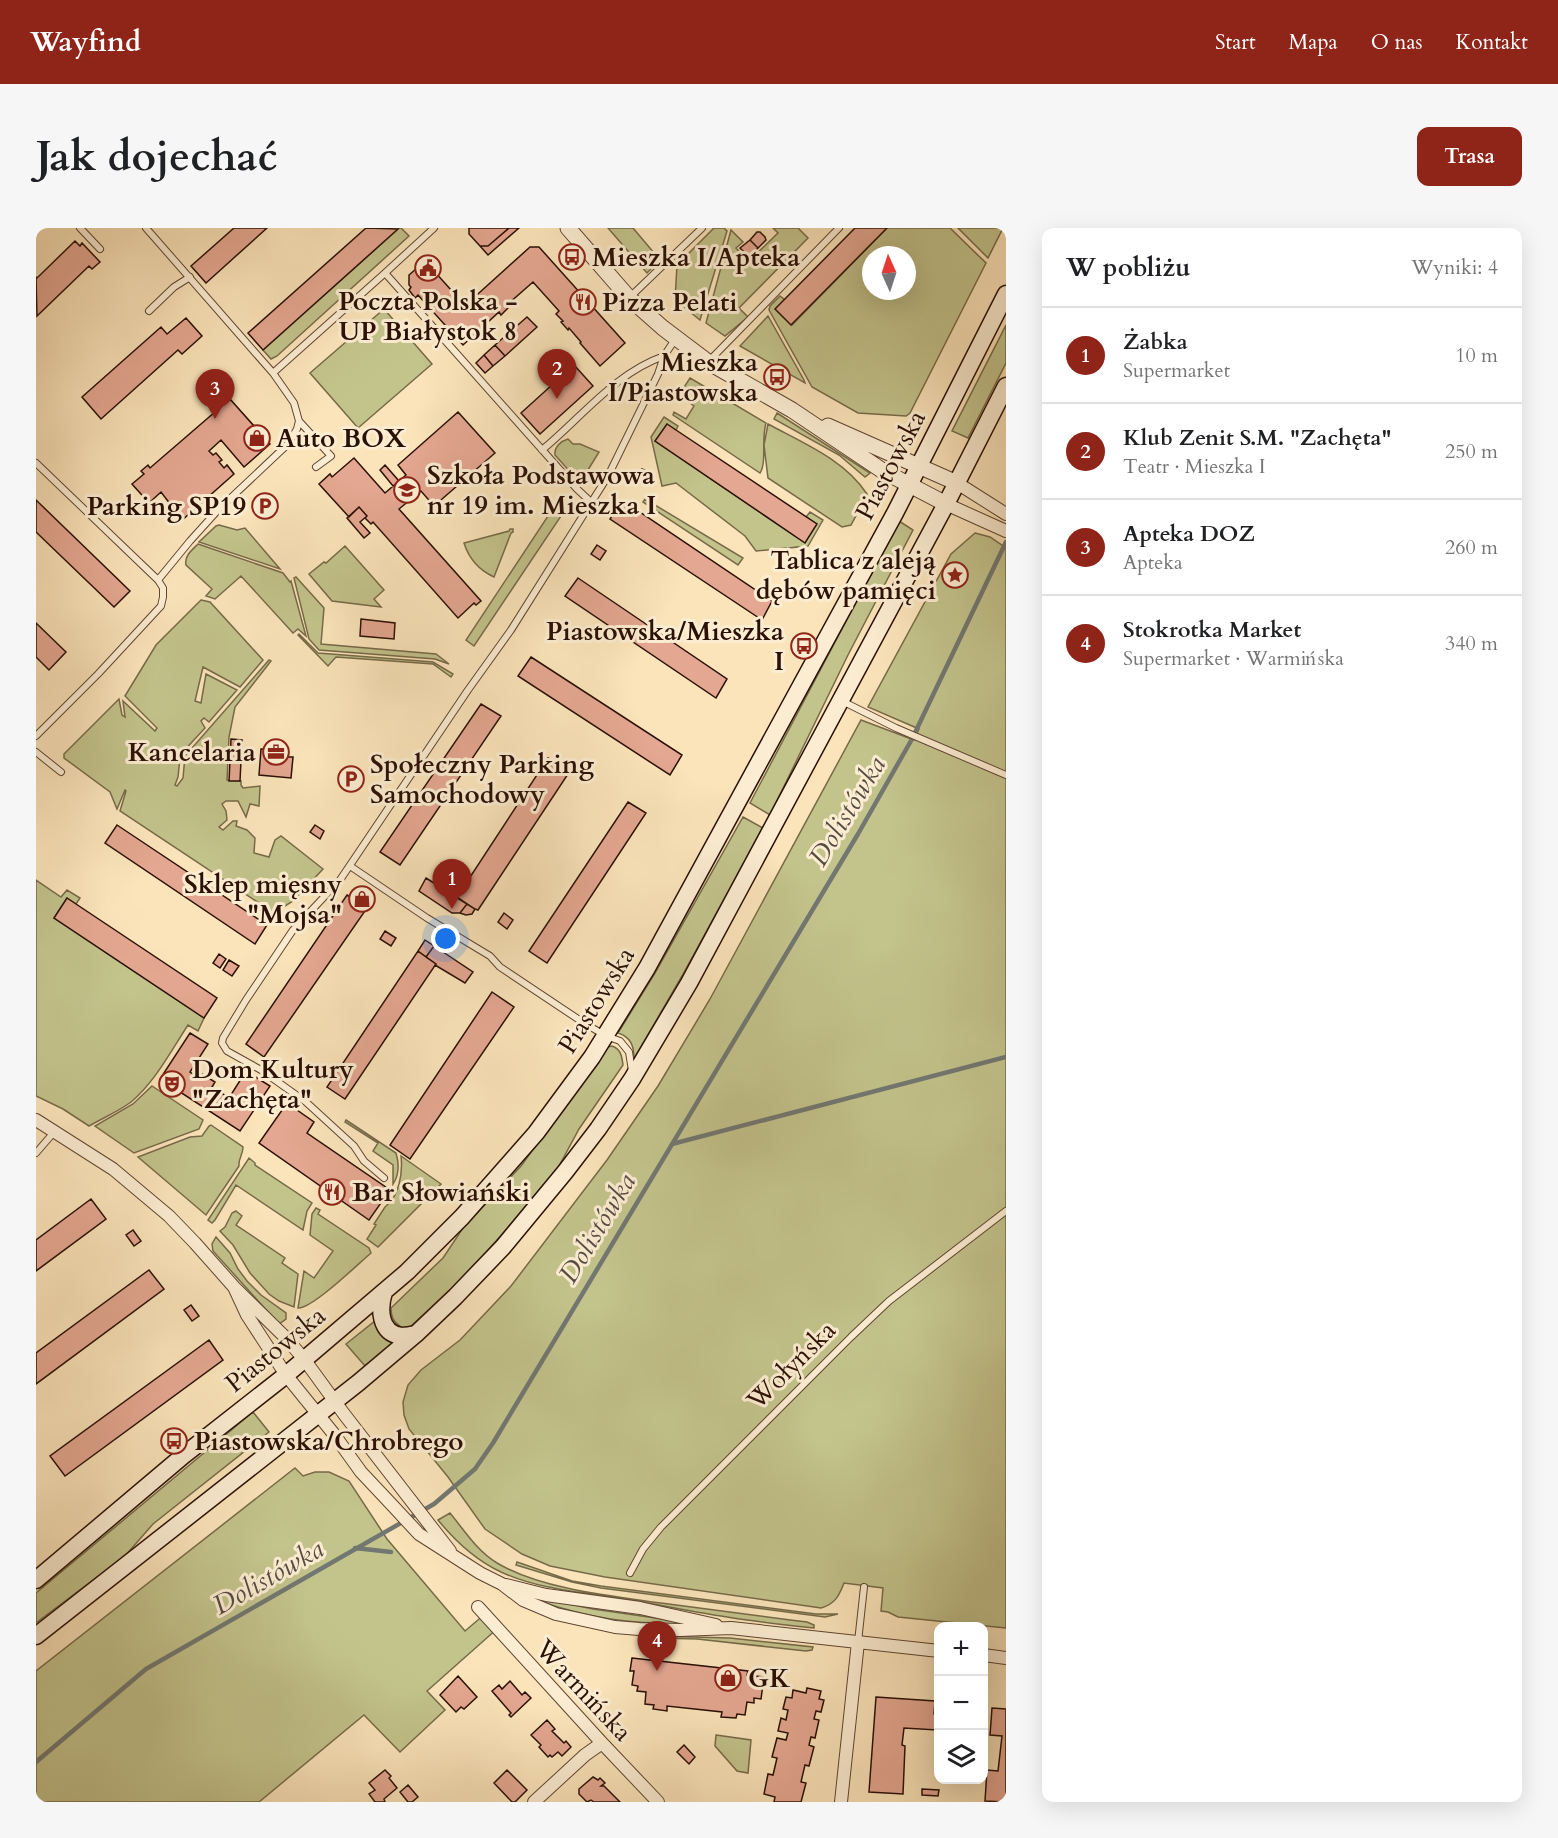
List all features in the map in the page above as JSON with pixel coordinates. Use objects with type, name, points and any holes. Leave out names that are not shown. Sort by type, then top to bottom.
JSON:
[{"type":"main road","name":"Piastowska","points":[[36,1580],[184,1455],[286,1375],[384,1292],[462,1217],[536,1133],[606,1036],[647,968],[889,523],[1006,294]]},
{"type":"main road","points":[[36,1636],[416,1334],[484,1267],[542,1201],[598,1129],[632,1078],[689,983],[946,504],[1006,386]]},
{"type":"main road","points":[[384,1292],[381,1302],[383,1323],[391,1332],[401,1336],[416,1334]]},
{"type":"street","points":[[568,228],[629,298],[708,362],[792,410],[908,485],[1002,529]]},
{"type":"street","points":[[792,410],[957,483],[1006,514]]},
{"type":"street","points":[[36,1120],[113,1169],[169,1216],[234,1287],[285,1337],[452,1554]]},
{"type":"street","points":[[234,1287],[247,1315],[286,1375],[361,1472],[419,1534],[480,1573],[502,1584],[523,1600],[556,1614],[589,1622],[639,1629],[731,1628]]},
{"type":"street","points":[[502,1584],[546,1595],[640,1608],[731,1628],[934,1650]]},
{"type":"street","name":"Warmińska","points":[[478,1607],[658,1802]]},
{"type":"street","points":[[841,1802],[858,1642]]},
{"type":"street","points":[[988,1656],[1006,1658]]},
{"type":"street","points":[[534,1802],[585,1755],[602,1743]]},
{"type":"lane","points":[[80,228],[100,249]]},
{"type":"lane","points":[[146,228],[273,373],[294,403],[299,421],[332,456],[316,467]]},
{"type":"lane","points":[[273,373],[434,228]]},
{"type":"lane","points":[[629,298],[702,228]]},
{"type":"lane","points":[[708,362],[840,228]]},
{"type":"lane","points":[[385,273],[577,489],[592,502]]},
{"type":"lane","points":[[149,312],[189,277]]},
{"type":"lane","points":[[384,1178],[364,1161],[354,1146],[306,1102],[261,1070],[227,1051],[222,1042],[223,1038],[292,930],[340,880],[511,630],[608,476],[658,374],[664,356],[676,338]]},
{"type":"lane","points":[[542,450],[608,389],[639,366],[664,356]]},
{"type":"lane","points":[[158,580],[218,510],[288,444],[299,421]]},
{"type":"lane","points":[[36,463],[158,580],[163,588],[161,606],[36,736]]},
{"type":"lane","points":[[840,700],[899,729],[1006,775]]},
{"type":"lane","points":[[36,752],[61,772]]},
{"type":"lane","points":[[350,866],[427,918],[490,956],[500,967],[584,1023],[620,1041],[628,1052],[632,1078]]},
{"type":"lane","points":[[36,1153],[55,1131]]},
{"type":"lane","name":"Wołyńska","points":[[630,1573],[643,1549],[661,1527],[851,1337],[889,1301],[1006,1211]]},
{"type":"lane","points":[[858,1642],[864,1587]]},
{"type":"green space","points":[[398,228],[409,236],[271,359],[263,350]]},
{"type":"green space","points":[[608,228],[633,228],[660,260],[647,273]]},
{"type":"green space","points":[[714,228],[724,228],[727,231],[700,320],[675,300],[677,265]]},
{"type":"green space","points":[[773,228],[798,228],[808,238],[739,308],[748,317],[725,336],[706,323],[731,230],[743,242],[736,248],[749,261],[778,233]]},
{"type":"green space","points":[[887,228],[950,228],[986,263],[910,413],[906,416],[858,413],[812,387],[769,310],[780,296],[785,300],[792,325],[862,254],[862,300],[916,300],[916,246],[869,246]]},
{"type":"green space","points":[[958,228],[1003,228],[988,258]]},
{"type":"green space","points":[[384,309],[432,364],[358,428],[310,373]]},
{"type":"green space","points":[[768,316],[804,380],[805,383],[740,346]]},
{"type":"green space","points":[[1006,325],[1006,363],[968,438],[952,431]]},
{"type":"green space","points":[[690,378],[766,423],[760,473],[673,415],[674,412],[686,419],[694,406],[679,395]]},
{"type":"green space","points":[[777,413],[870,473],[865,477],[839,455],[774,419]]},
{"type":"green space","points":[[664,417],[678,426],[676,430],[667,424],[655,441],[804,542],[806,517],[810,512],[823,520],[808,546],[756,551],[745,536],[676,483],[662,486],[651,437]]},
{"type":"green space","points":[[768,424],[822,453],[858,482],[867,494],[851,525],[842,527],[768,478],[764,445]]},
{"type":"green space","points":[[568,439],[573,444],[580,444],[599,452],[580,483],[555,455],[558,445]]},
{"type":"green space","points":[[645,499],[743,558],[738,565],[643,502]]},
{"type":"green space","points":[[554,507],[563,513],[474,646],[466,640]]},
{"type":"green space","points":[[899,521],[913,530],[848,655],[770,815],[750,803]]},
{"type":"green space","points":[[219,525],[237,530],[245,528],[280,569],[199,542]]},
{"type":"green space","points":[[513,529],[513,532],[494,577],[475,563],[464,543]]},
{"type":"green space","points":[[975,533],[990,537],[1006,548],[1006,1628],[988,1626],[988,1622],[947,1622],[898,1617],[881,1611],[883,1588],[844,1583],[836,1599],[821,1608],[605,1577],[550,1566],[522,1554],[485,1529],[448,1477],[409,1429],[404,1415],[403,1402],[408,1385],[421,1370],[460,1340],[511,1286],[607,1160],[658,1086],[710,999],[861,720],[914,740],[919,729],[868,707],[951,554]]},
{"type":"green space","points":[[198,544],[283,573],[291,581],[306,636],[298,629],[293,633],[241,576],[215,599],[206,596],[212,589],[186,565],[187,556]]},
{"type":"green space","points":[[345,546],[384,590],[374,599],[381,607],[332,601],[309,574]]},
{"type":"green space","points":[[296,577],[324,608],[321,644],[436,654],[449,664],[435,659],[319,650],[309,639],[294,578]]},
{"type":"green space","points":[[201,600],[210,602],[263,660],[240,687],[203,667],[195,701],[201,703],[206,674],[237,690],[209,722],[204,718],[201,721],[205,728],[180,755],[175,753],[175,759],[180,758],[175,785],[177,786],[183,778],[185,756],[269,660],[271,661],[235,707],[229,737],[227,780],[241,781],[243,788],[260,786],[259,806],[250,804],[246,817],[238,801],[226,801],[222,804],[227,820],[219,827],[223,830],[233,821],[237,821],[236,826],[247,830],[255,838],[254,853],[269,857],[275,840],[281,836],[323,869],[293,901],[274,913],[120,811],[125,790],[117,809],[110,792],[64,758],[64,754],[119,699],[122,715],[125,717],[123,701],[155,731],[157,728],[125,696],[156,645]]},
{"type":"green space","points":[[299,634],[318,653],[433,662],[453,674],[451,677],[433,664],[336,657],[328,666]]},
{"type":"green space","points":[[743,817],[763,828],[634,1059],[631,1043],[618,1033],[655,973]]},
{"type":"green space","points":[[36,880],[61,897],[67,890],[80,898],[76,904],[67,898],[54,918],[204,1018],[198,1031],[188,1025],[162,1066],[140,1094],[131,1102],[89,1126],[63,1109],[36,1096]]},
{"type":"green space","points":[[612,1046],[619,1051],[623,1065],[579,1129],[559,1166],[536,1197],[457,1284],[410,1327],[402,1328],[394,1320],[391,1308],[443,1258],[463,1228],[521,1166],[608,1047]]},
{"type":"green space","points":[[152,1086],[203,1120],[199,1129],[134,1153],[95,1126],[133,1104]]},
{"type":"green space","points":[[346,1120],[396,1153],[398,1169],[393,1184],[393,1165],[373,1151],[378,1143],[345,1122]]},
{"type":"green space","points":[[211,1125],[243,1147],[239,1166],[206,1215],[138,1157],[190,1137],[202,1136]]},
{"type":"green space","points":[[401,1156],[441,1184],[378,1247],[367,1239],[376,1225],[374,1224],[397,1191],[401,1177]]},
{"type":"green space","points":[[249,1158],[255,1165],[312,1203],[307,1211],[303,1230],[236,1185],[215,1220],[212,1223],[208,1220]]},
{"type":"green space","points":[[316,1208],[320,1210],[318,1214],[369,1248],[371,1253],[324,1294],[298,1308],[304,1271],[314,1278],[333,1251],[310,1235],[312,1214]]},
{"type":"green space","points":[[236,1211],[242,1216],[236,1225],[285,1258],[282,1263],[298,1274],[294,1307],[269,1294],[250,1273],[233,1245],[220,1231],[225,1227],[232,1213]]},
{"type":"green space","points":[[216,1237],[230,1253],[247,1281],[261,1295],[286,1313],[286,1319],[279,1324],[213,1251],[212,1244]]},
{"type":"green space","points":[[375,1321],[383,1336],[395,1342],[365,1366],[346,1344]]},
{"type":"green space","points":[[253,1412],[269,1432],[153,1524],[125,1556],[36,1623],[36,1593]]},
{"type":"green space","points":[[295,1468],[303,1476],[315,1472],[329,1472],[349,1481],[387,1539],[465,1631],[485,1614],[498,1628],[427,1691],[445,1710],[400,1752],[364,1715],[259,1802],[36,1802],[36,1671]]},
{"type":"green space","points":[[450,1513],[483,1553],[497,1563],[534,1579],[598,1594],[807,1622],[814,1625],[814,1628],[720,1616],[531,1583],[501,1572],[466,1550],[438,1520]]},
{"type":"green space","points":[[517,1562],[572,1581],[601,1586],[816,1614],[838,1614],[825,1617],[601,1588],[572,1582],[516,1565]]},
{"type":"green space","points":[[540,1598],[684,1624],[645,1623],[593,1616],[539,1601]]},
{"type":"green space","points":[[657,1636],[730,1638],[813,1647],[812,1650],[806,1651],[697,1639],[657,1638]]},
{"type":"green space","points":[[716,1735],[751,1740],[748,1773],[737,1771],[715,1746]]},
{"type":"building","points":[[234,228],[267,228],[206,283],[191,266]]},
{"type":"building","points":[[366,228],[398,229],[263,350],[248,333]]},
{"type":"building","points":[[469,228],[509,228],[488,246],[480,246],[469,234]]},
{"type":"building","points":[[509,228],[519,228],[488,255],[480,246],[488,246]]},
{"type":"building","points":[[855,228],[887,228],[869,246],[862,246],[862,253],[791,325],[775,309]]},
{"type":"building","points":[[757,232],[760,232],[766,240],[758,248],[750,240]]},
{"type":"building","points":[[750,240],[758,248],[749,257],[740,248]]},
{"type":"building","points":[[75,241],[80,246],[82,243],[100,262],[92,269],[89,266],[37,316],[36,277]]},
{"type":"building","points":[[530,247],[539,247],[625,343],[600,366],[569,328],[568,330],[561,322],[563,321],[556,314],[559,311],[533,282],[507,305],[509,307],[501,315],[499,312],[463,345],[418,295],[415,298],[409,290],[411,287],[409,275],[425,261],[461,301],[469,302]]},
{"type":"building","points":[[527,317],[537,327],[505,356],[495,345]]},
{"type":"building","points":[[186,318],[202,336],[182,354],[178,350],[101,419],[82,397],[161,327],[167,334]]},
{"type":"building","points":[[495,345],[505,356],[493,366],[484,355]]},
{"type":"building","points":[[484,355],[493,366],[485,373],[476,363]]},
{"type":"building","points":[[574,365],[593,386],[540,434],[521,413]]},
{"type":"building","points":[[230,399],[270,444],[244,467],[221,440],[209,451],[213,455],[216,453],[222,460],[219,462],[224,468],[227,465],[234,474],[180,522],[171,512],[174,509],[161,492],[149,503],[132,484],[144,474],[141,471],[148,465],[150,468]]},
{"type":"building","points":[[458,412],[495,453],[434,506],[421,491],[399,509],[481,601],[476,605],[474,603],[458,618],[373,522],[371,524],[365,518],[367,516],[359,507],[349,517],[319,484],[330,474],[332,477],[354,458],[385,493],[406,475],[398,465]]},
{"type":"building","points":[[667,424],[817,524],[805,543],[655,441]]},
{"type":"building","points":[[385,465],[399,481],[393,486],[380,470]]},
{"type":"building","points":[[642,469],[650,473],[645,483],[637,478]]},
{"type":"building","points":[[36,500],[130,591],[114,607],[36,532]]},
{"type":"building","points":[[622,500],[772,601],[762,620],[610,519]]},
{"type":"building","points":[[359,507],[367,516],[360,522],[370,533],[364,538],[347,518]]},
{"type":"building","points":[[597,545],[606,551],[600,560],[591,554]]},
{"type":"building","points":[[578,578],[727,679],[716,698],[565,596]]},
{"type":"building","points":[[361,619],[395,623],[394,639],[360,636]]},
{"type":"building","points":[[36,623],[66,652],[49,670],[36,657]]},
{"type":"building","points":[[531,657],[682,755],[670,775],[518,676]]},
{"type":"building","points":[[481,704],[501,716],[400,865],[380,852]]},
{"type":"building","points":[[231,739],[242,740],[240,781],[229,781]]},
{"type":"building","points":[[261,749],[288,751],[288,757],[293,757],[291,778],[259,775]]},
{"type":"building","points":[[548,758],[570,771],[478,910],[475,909],[457,897]]},
{"type":"building","points":[[628,802],[646,813],[547,963],[529,951]]},
{"type":"building","points":[[117,825],[267,925],[255,944],[105,843]]},
{"type":"building","points":[[315,825],[324,831],[320,839],[310,832]]},
{"type":"building","points":[[426,878],[467,904],[460,913],[452,913],[419,891]]},
{"type":"building","name":"Sklep mięsny \"Mojsa\"","points":[[359,892],[369,899],[364,906],[354,899]]},
{"type":"building","points":[[347,895],[367,908],[264,1057],[246,1044]]},
{"type":"building","points":[[67,898],[217,998],[204,1018],[54,918]]},
{"type":"building","points":[[467,904],[475,909],[472,914],[460,913]]},
{"type":"building","points":[[504,913],[513,920],[507,929],[498,922]]},
{"type":"building","points":[[385,931],[396,938],[391,946],[380,939]]},
{"type":"building","points":[[425,940],[434,946],[426,957],[418,951]]},
{"type":"building","points":[[434,946],[473,972],[465,983],[426,957]]},
{"type":"building","points":[[418,951],[436,964],[345,1099],[327,1087]]},
{"type":"building","points":[[219,954],[226,959],[220,968],[213,963]]},
{"type":"building","points":[[229,960],[239,966],[232,976],[223,970]]},
{"type":"building","points":[[492,992],[514,1007],[410,1159],[390,1145]]},
{"type":"building","points":[[190,1033],[208,1044],[190,1072],[199,1078],[202,1074],[215,1082],[212,1087],[229,1098],[246,1071],[270,1086],[240,1131],[160,1079]]},
{"type":"building","points":[[287,1103],[314,1122],[307,1133],[390,1190],[369,1220],[259,1143]]},
{"type":"building","points":[[91,1199],[106,1219],[36,1271],[36,1240]]},
{"type":"building","points":[[133,1230],[141,1241],[134,1246],[126,1235]]},
{"type":"building","points":[[149,1270],[164,1289],[36,1384],[36,1353]]},
{"type":"building","points":[[191,1305],[199,1316],[192,1321],[184,1310]]},
{"type":"building","points":[[209,1340],[223,1360],[65,1476],[50,1456]]},
{"type":"building","points":[[632,1658],[748,1671],[747,1675],[764,1677],[761,1699],[754,1698],[754,1703],[747,1702],[745,1715],[737,1714],[736,1718],[721,1717],[722,1712],[667,1706],[667,1711],[653,1709],[654,1705],[645,1704],[646,1692],[637,1691],[638,1686],[632,1685],[634,1671],[630,1671]]},
{"type":"building","points":[[458,1676],[477,1697],[464,1709],[461,1707],[456,1712],[440,1695]]},
{"type":"building","points":[[510,1681],[522,1695],[525,1692],[531,1698],[511,1717],[509,1715],[511,1713],[492,1691],[499,1685],[502,1689]]},
{"type":"building","points":[[807,1688],[821,1691],[819,1699],[824,1700],[821,1712],[816,1711],[814,1719],[819,1720],[815,1738],[811,1737],[809,1745],[814,1747],[809,1766],[805,1765],[801,1782],[806,1783],[801,1802],[774,1802],[775,1797],[764,1794],[768,1774],[773,1775],[777,1758],[772,1757],[777,1738],[786,1740],[788,1733],[778,1731],[781,1718],[786,1720],[788,1710],[783,1709],[786,1697],[792,1698],[793,1690],[806,1693]]},
{"type":"building","points":[[876,1697],[934,1701],[934,1730],[904,1728],[903,1794],[869,1792]]},
{"type":"building","points":[[992,1708],[1006,1709],[1006,1802],[985,1801],[988,1770],[998,1771],[1002,1736],[990,1735]]},
{"type":"building","points":[[547,1720],[555,1729],[552,1731],[571,1747],[562,1756],[558,1752],[548,1757],[531,1735]]},
{"type":"building","points":[[684,1745],[695,1757],[689,1764],[677,1752]]},
{"type":"building","points":[[385,1770],[397,1788],[384,1799],[385,1802],[375,1802],[369,1794],[375,1790],[369,1783]]},
{"type":"building","points":[[507,1770],[527,1790],[515,1802],[512,1802],[494,1783]]},
{"type":"building","points":[[593,1777],[598,1780],[600,1778],[605,1783],[601,1786],[604,1786],[620,1802],[591,1800],[587,1802],[579,1794],[579,1789]]},
{"type":"building","points":[[408,1785],[418,1797],[412,1802],[408,1802],[400,1792]]},
{"type":"building","points":[[922,1789],[939,1790],[938,1796],[922,1795]]},
{"type":"waterway","name":"Dolistówka","points":[[36,1762],[146,1669],[434,1504],[475,1469],[493,1443],[858,834],[912,739],[1006,542]]},
{"type":"waterway","points":[[672,1144],[1006,1057]]},
{"type":"waterway","points":[[355,1548],[391,1552]]},
{"type":"place","name":"Mieszka I/Apteka","points":[[572,257]]},
{"type":"place","name":"Poczta Polska - UP Białystok 8","points":[[428,268]]},
{"type":"place","name":"Pizza Pelati","points":[[583,302]]},
{"type":"place","name":"Mieszka I/Piastowska","points":[[777,377]]},
{"type":"place","name":"Klub Zenit S.M. \"Zachęta\"","points":[[557,399]]},
{"type":"place","name":"Apteka DOZ","points":[[215,419]]},
{"type":"place","name":"Auto BOX","points":[[257,438]]},
{"type":"place","name":"Szkoła Podstawowa nr 19 im. Mieszka I","points":[[407,490]]},
{"type":"place","name":"Parking SP19","points":[[265,506]]},
{"type":"place","name":"Tablica z aleją dębów pamięci","points":[[955,575]]},
{"type":"place","name":"Piastowska/Mieszka I","points":[[804,646]]},
{"type":"place","name":"Kancelaria","points":[[276,752]]},
{"type":"place","name":"Społeczny Parking Samochodowy","points":[[351,779]]},
{"type":"place","name":"Sklep mięsny \"Mojsa\"","points":[[362,899]]},
{"type":"place","name":"Żabka","points":[[452,909]]},
{"type":"place","name":"Dom Kultury \"Zachęta\"","points":[[172,1084]]},
{"type":"place","name":"Bar Słowiański","points":[[332,1192]]},
{"type":"place","name":"Piastowska/Chrobrego","points":[[174,1441]]},
{"type":"place","name":"Stokrotka Market","points":[[657,1671]]},
{"type":"place","name":"GK","points":[[728,1678]]}]
